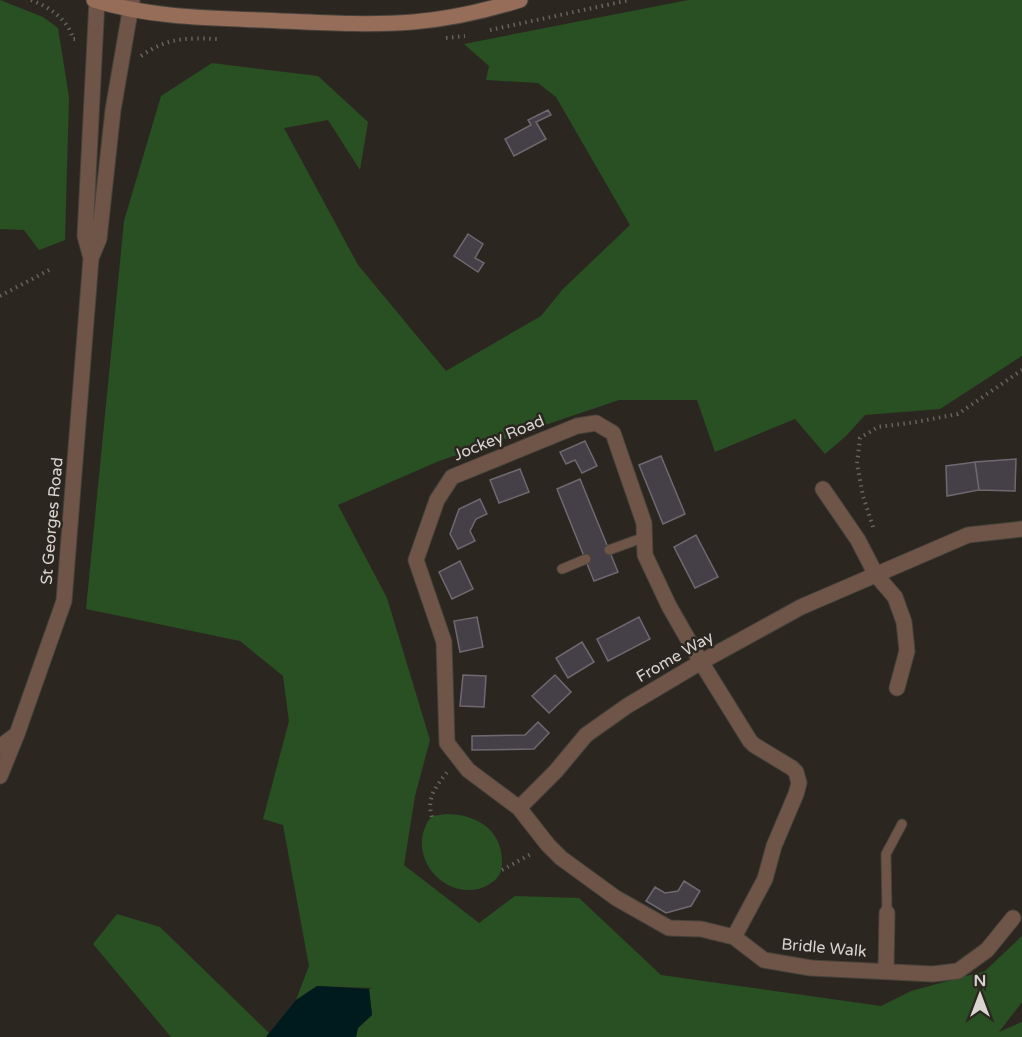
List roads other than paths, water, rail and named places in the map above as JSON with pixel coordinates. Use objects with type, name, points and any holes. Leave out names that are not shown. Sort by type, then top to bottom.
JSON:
[{"type":"main road","points":[[96,0],[207,18],[328,23],[412,22],[485,11],[520,0]]},
{"type":"street","name":"St Georges Road","points":[[91,258],[85,236],[96,0]]},
{"type":"street","name":"St Georges Road","points":[[0,776],[64,601],[91,258],[99,240],[113,110],[131,5]]},
{"type":"street","name":"Jockey Road","points":[[519,808],[468,770],[447,743],[444,642],[416,560],[437,500],[452,477],[577,426],[596,423],[613,433],[644,523],[645,555],[669,606],[700,662],[754,746],[796,772],[798,783],[796,794],[774,846],[765,879],[734,937]]},
{"type":"street","points":[[822,489],[858,540],[876,575],[895,597],[904,622],[907,651],[897,688]]},
{"type":"street","name":"Frome Way","points":[[519,808],[556,771],[586,735],[627,706],[700,662],[801,608],[968,535],[1022,529]]},
{"type":"street","points":[[0,747],[17,734]]},
{"type":"street","name":"Bridle Walk","points":[[519,808],[561,858],[616,898],[669,928],[700,929],[734,937],[764,960],[811,968],[933,974],[958,971],[987,950],[1013,918]]},
{"type":"street","points":[[886,971],[887,913]]},
{"type":"lane","points":[[609,550],[645,537]]},
{"type":"lane","points":[[562,569],[586,560]]},
{"type":"lane","points":[[887,913],[886,854],[902,824]]},
{"type":"water","points":[[317,986],[369,989],[372,1015],[358,1028],[356,1037],[266,1037],[296,1000]]}]
